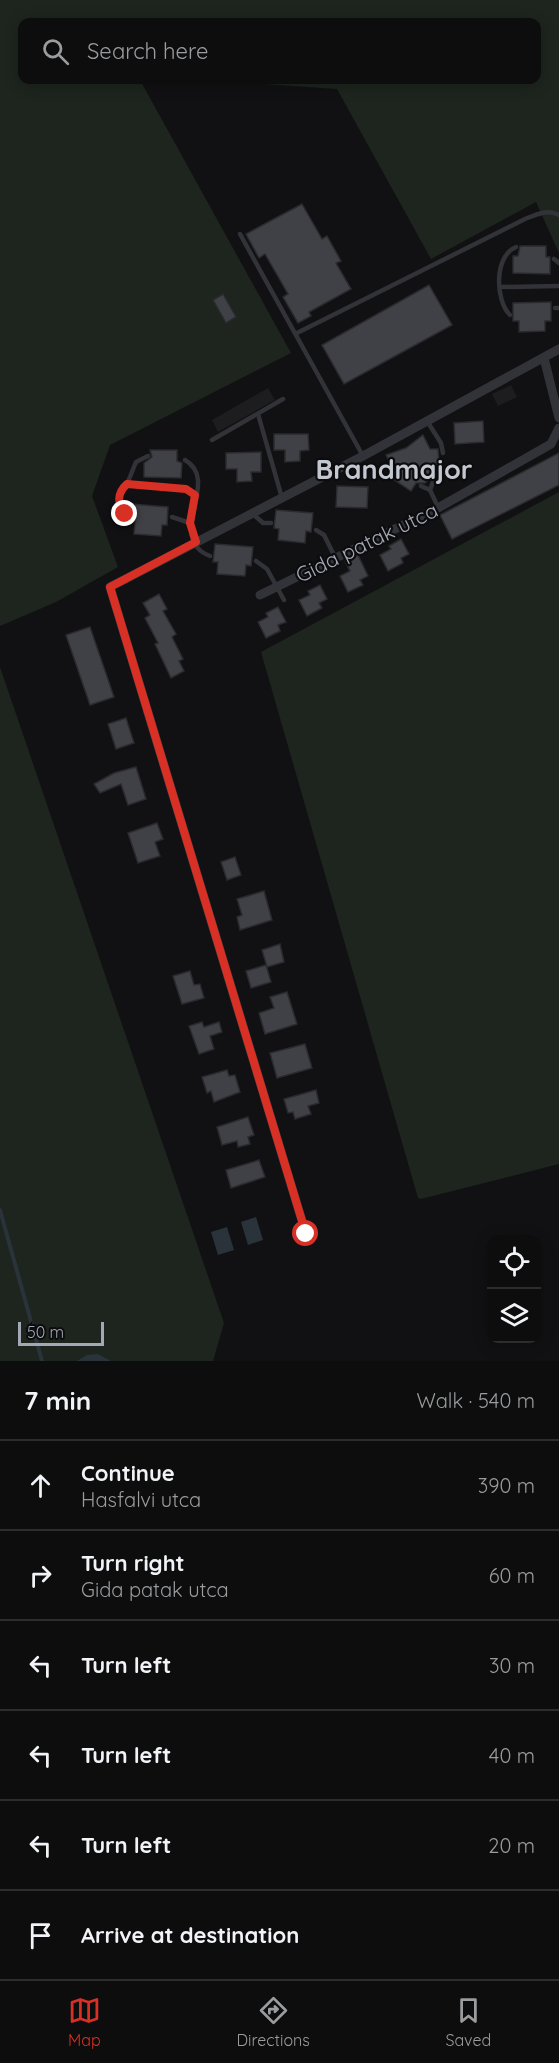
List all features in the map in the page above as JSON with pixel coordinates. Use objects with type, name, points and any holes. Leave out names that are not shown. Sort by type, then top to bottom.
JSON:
[{"type":"street","points":[[306,1234],[110,587],[363,456],[559,349]]},
{"type":"street","points":[[544,358],[559,418]]},
{"type":"street","name":"Gida patak utca","points":[[260,595],[335,556],[438,508],[551,444],[559,428]]},
{"type":"lane","points":[[297,333],[525,219],[542,212],[553,212],[559,215]]},
{"type":"lane","points":[[240,234],[297,333],[363,456]]},
{"type":"lane","points":[[510,315],[502,303],[503,259],[516,248]]},
{"type":"lane","points":[[554,258],[559,263]]},
{"type":"lane","points":[[501,288],[559,286]]},
{"type":"lane","points":[[212,440],[283,399]]},
{"type":"lane","points":[[258,414],[282,498]]},
{"type":"lane","points":[[427,421],[441,443],[443,453]]},
{"type":"lane","points":[[128,517],[123,511],[119,497],[121,490],[127,484],[136,462],[148,456]]},
{"type":"lane","points":[[185,460],[193,466],[199,478],[190,523],[196,542],[204,553],[210,556]]},
{"type":"lane","points":[[430,490],[434,479]]},
{"type":"lane","points":[[127,484],[186,489],[192,491],[196,498]]},
{"type":"lane","points":[[421,486],[430,490],[438,508]]},
{"type":"lane","points":[[253,514],[263,523],[271,523]]},
{"type":"lane","points":[[172,517],[190,523]]},
{"type":"lane","points":[[316,530],[324,535],[335,556]]},
{"type":"lane","points":[[256,561],[267,569],[284,600]]},
{"type":"shaded area","points":[[0,0],[559,0],[559,253],[536,202],[431,259],[337,89],[265,84],[541,84],[541,18],[18,18],[18,84],[142,84],[291,353],[110,445],[92,496],[118,567],[56,602],[0,626]]},
{"type":"shaded area","points":[[511,385],[517,397],[498,406],[492,394]]},
{"type":"shaded area","points":[[268,388],[275,400],[218,432],[212,420]]},
{"type":"shaded area","points":[[559,492],[559,1164],[421,1199],[418,1198],[261,652]]},
{"type":"shaded area","points":[[0,667],[224,1323],[213,1361],[0,1361]]},
{"type":"shaded area","points":[[256,1217],[263,1240],[248,1245],[241,1222]]},
{"type":"shaded area","points":[[227,1227],[234,1250],[218,1255],[211,1232]]},
{"type":"shaded area","points":[[98,1354],[111,1361],[77,1361],[87,1355]]},
{"type":"building","points":[[302,204],[322,239],[327,236],[341,261],[336,263],[351,289],[309,312],[311,316],[298,323],[283,297],[288,294],[265,254],[259,258],[246,234]]},
{"type":"building","points":[[520,246],[546,246],[546,257],[550,257],[550,274],[513,273],[513,256],[518,256]]},
{"type":"building","points":[[429,285],[452,325],[344,384],[322,345]]},
{"type":"building","points":[[223,294],[236,317],[226,323],[213,300]]},
{"type":"building","points":[[551,302],[551,321],[545,321],[545,331],[519,332],[519,321],[513,321],[513,303]]},
{"type":"building","points":[[483,421],[484,442],[455,444],[454,423]]},
{"type":"building","points":[[274,434],[308,434],[309,450],[300,451],[300,461],[285,462],[285,450],[274,450]]},
{"type":"building","points":[[423,435],[430,449],[438,449],[440,477],[433,475],[425,483],[416,483],[411,491],[390,477],[394,470],[386,455],[406,448]]},
{"type":"building","points":[[150,450],[177,450],[177,461],[182,463],[181,478],[144,477],[144,463],[152,457]]},
{"type":"building","points":[[261,452],[261,472],[251,472],[252,481],[237,482],[237,469],[226,469],[226,453]]},
{"type":"building","points":[[559,453],[559,485],[452,539],[440,515]]},
{"type":"building","points":[[337,486],[368,487],[367,508],[336,507]]},
{"type":"building","points":[[131,504],[168,507],[167,525],[162,525],[161,536],[134,534],[135,522],[130,522]]},
{"type":"building","points":[[276,510],[313,513],[311,532],[306,531],[305,543],[278,540],[279,529],[274,528]]},
{"type":"building","points":[[401,539],[409,554],[401,558],[403,563],[388,571],[380,555],[391,549],[389,546]]},
{"type":"building","points":[[215,544],[253,547],[251,566],[246,565],[245,576],[217,574],[218,562],[213,562]]},
{"type":"building","points":[[358,555],[368,576],[360,580],[363,585],[348,592],[340,576],[350,571],[345,561]]},
{"type":"building","points":[[320,585],[327,599],[319,603],[322,608],[307,616],[299,600],[310,595],[308,591]]},
{"type":"building","points":[[159,594],[167,609],[163,611],[176,634],[172,637],[183,659],[179,661],[184,671],[171,678],[155,644],[158,643],[145,618],[150,615],[143,603]]},
{"type":"building","points":[[278,607],[286,622],[278,625],[280,631],[266,638],[258,622],[268,617],[266,613]]},
{"type":"building","points":[[90,627],[114,697],[90,705],[66,635]]},
{"type":"building","points":[[126,718],[134,743],[116,749],[108,724]]},
{"type":"building","points":[[136,767],[146,799],[128,805],[121,784],[100,793],[94,784],[114,773]]},
{"type":"building","points":[[157,823],[163,839],[155,842],[160,856],[138,863],[128,833]]},
{"type":"building","points":[[235,857],[241,875],[227,880],[221,862]]},
{"type":"building","points":[[264,891],[272,920],[240,930],[237,917],[242,915],[237,899]]},
{"type":"building","points":[[280,944],[284,962],[267,967],[262,950]]},
{"type":"building","points":[[266,965],[271,982],[251,988],[246,971]]},
{"type":"building","points":[[190,971],[194,985],[200,984],[204,998],[182,1004],[173,976]]},
{"type":"building","points":[[287,992],[297,1024],[265,1034],[259,1013],[274,1008],[270,997]]},
{"type":"building","points":[[202,1022],[204,1027],[219,1022],[222,1032],[210,1036],[214,1049],[199,1054],[189,1026]]},
{"type":"building","points":[[305,1044],[312,1068],[277,1078],[270,1053]]},
{"type":"building","points":[[227,1070],[229,1076],[235,1075],[240,1092],[214,1102],[211,1091],[207,1093],[202,1077]]},
{"type":"building","points":[[316,1090],[319,1103],[308,1106],[311,1114],[295,1119],[293,1112],[288,1113],[284,1099]]},
{"type":"building","points":[[248,1117],[254,1135],[248,1137],[250,1144],[238,1147],[237,1141],[222,1145],[217,1127]]},
{"type":"building","points":[[259,1160],[265,1177],[231,1188],[226,1170]]},
{"type":"waterway","points":[[0,1210],[42,1361]]},
{"type":"district","name":"Brandmajor","points":[[394,470]]},
{"type":"route","points":[[125,514],[120,505],[119,494],[127,484],[186,489],[192,491],[196,498],[190,523],[196,542],[110,587],[306,1234]]}]
